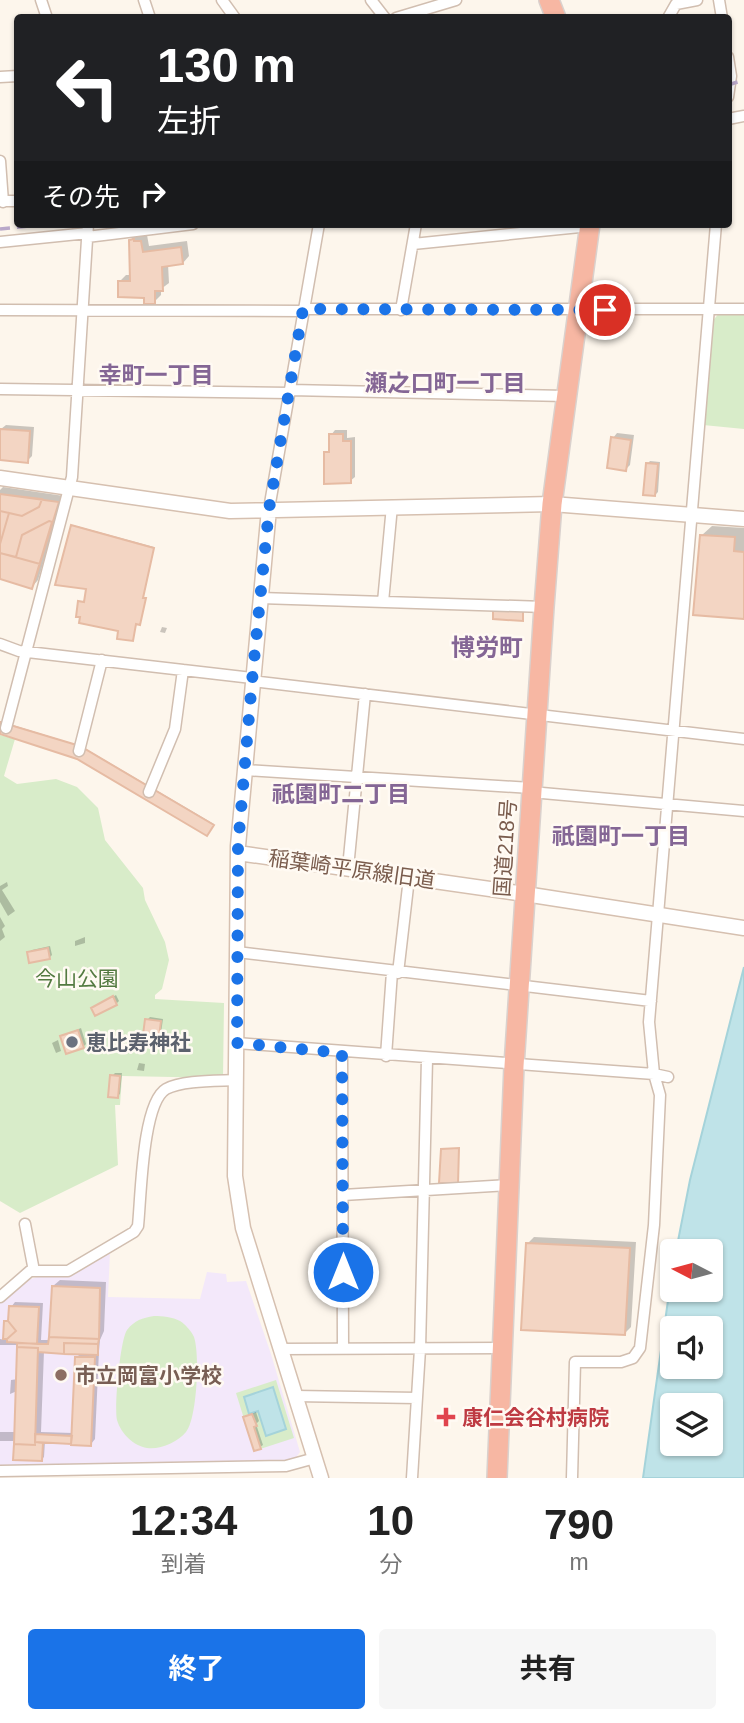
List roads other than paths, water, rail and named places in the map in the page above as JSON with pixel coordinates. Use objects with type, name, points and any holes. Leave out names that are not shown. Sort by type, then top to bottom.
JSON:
[{"type":"highway","name":"国道218号","points":[[497,1478],[514,1066],[544,607],[552,504],[590,228]]},
{"type":"street","points":[[371,0],[383,14]]},
{"type":"street","points":[[407,14],[437,3],[456,0]]},
{"type":"street","points":[[670,14],[676,4],[697,0]]},
{"type":"street","points":[[0,161],[2,202]]},
{"type":"street","points":[[0,242],[133,228]]},
{"type":"street","points":[[269,509],[317,228]]},
{"type":"street","points":[[401,310],[415,228]]},
{"type":"street","points":[[413,244],[562,228]]},
{"type":"street","points":[[572,1478],[575,1362],[621,1362],[633,1358],[640,1348],[654,1225],[660,1095],[654,1074],[649,1022],[716,228]]},
{"type":"street","points":[[6,728],[72,477],[88,231]]},
{"type":"street","points":[[0,310],[744,309]]},
{"type":"street","points":[[0,389],[566,396]]},
{"type":"street","points":[[0,478],[230,511],[552,504],[744,519]]},
{"type":"street","points":[[383,602],[392,506]]},
{"type":"street","name":"稲葉崎平原線旧道","points":[[269,509],[238,853],[744,929]]},
{"type":"street","points":[[260,598],[544,607]]},
{"type":"street","points":[[0,644],[27,652],[744,739]]},
{"type":"street","points":[[79,751],[103,660]]},
{"type":"street","points":[[149,792],[176,729],[183,670]]},
{"type":"street","points":[[348,868],[365,694]]},
{"type":"street","points":[[245,770],[531,790],[744,811]]},
{"type":"street","points":[[238,853],[237,1202],[321,1478]]},
{"type":"street","points":[[386,1056],[409,878]]},
{"type":"street","points":[[237,952],[651,1001]]},
{"type":"street","points":[[237,1043],[668,1077]]},
{"type":"street","points":[[342,1053],[343,1349]]},
{"type":"street","points":[[412,1478],[420,1349],[428,1059]]},
{"type":"street","points":[[0,1297],[30,1271],[68,1271],[134,1232],[138,1226],[147,1128],[154,1102],[164,1090],[178,1085],[236,1080]]},
{"type":"street","points":[[342,1195],[509,1185]]},
{"type":"street","points":[[25,1224],[34,1271]]},
{"type":"street","points":[[280,1349],[502,1348]]},
{"type":"street","points":[[295,1396],[417,1398]]},
{"type":"street","points":[[0,1471],[186,1473],[286,1466],[315,1458]]},
{"type":"water","points":[[744,967],[744,1478],[643,1478],[660,1357],[660,1379],[723,1379],[723,1316],[666,1316],[668,1302],[723,1302],[723,1239],[678,1239],[690,1180]]},
{"type":"water","points":[[273,1387],[286,1429],[266,1436],[258,1411],[249,1414],[244,1397]]},
{"type":"railway","points":[[732,84],[744,80]]},
{"type":"railway","points":[[0,229],[14,228]]},
{"type":"place","name":"恵比寿神社","points":[[72,1042]]},
{"type":"place","name":"市立岡富小学校","points":[[61,1375]]},
{"type":"place","name":"康仁会谷村病院","points":[[446,1417]]},
{"type":"district","name":"幸町一丁目","points":[[156,375]]},
{"type":"district","name":"瀬之口町一丁目","points":[[445,383]]},
{"type":"district","name":"博労町","points":[[487,647]]},
{"type":"district","name":"祇園町二丁目","points":[[341,794]]},
{"type":"district","name":"祇園町一丁目","points":[[621,836]]},
{"type":"park label","name":"今山公園","points":[[77,978]]}]
